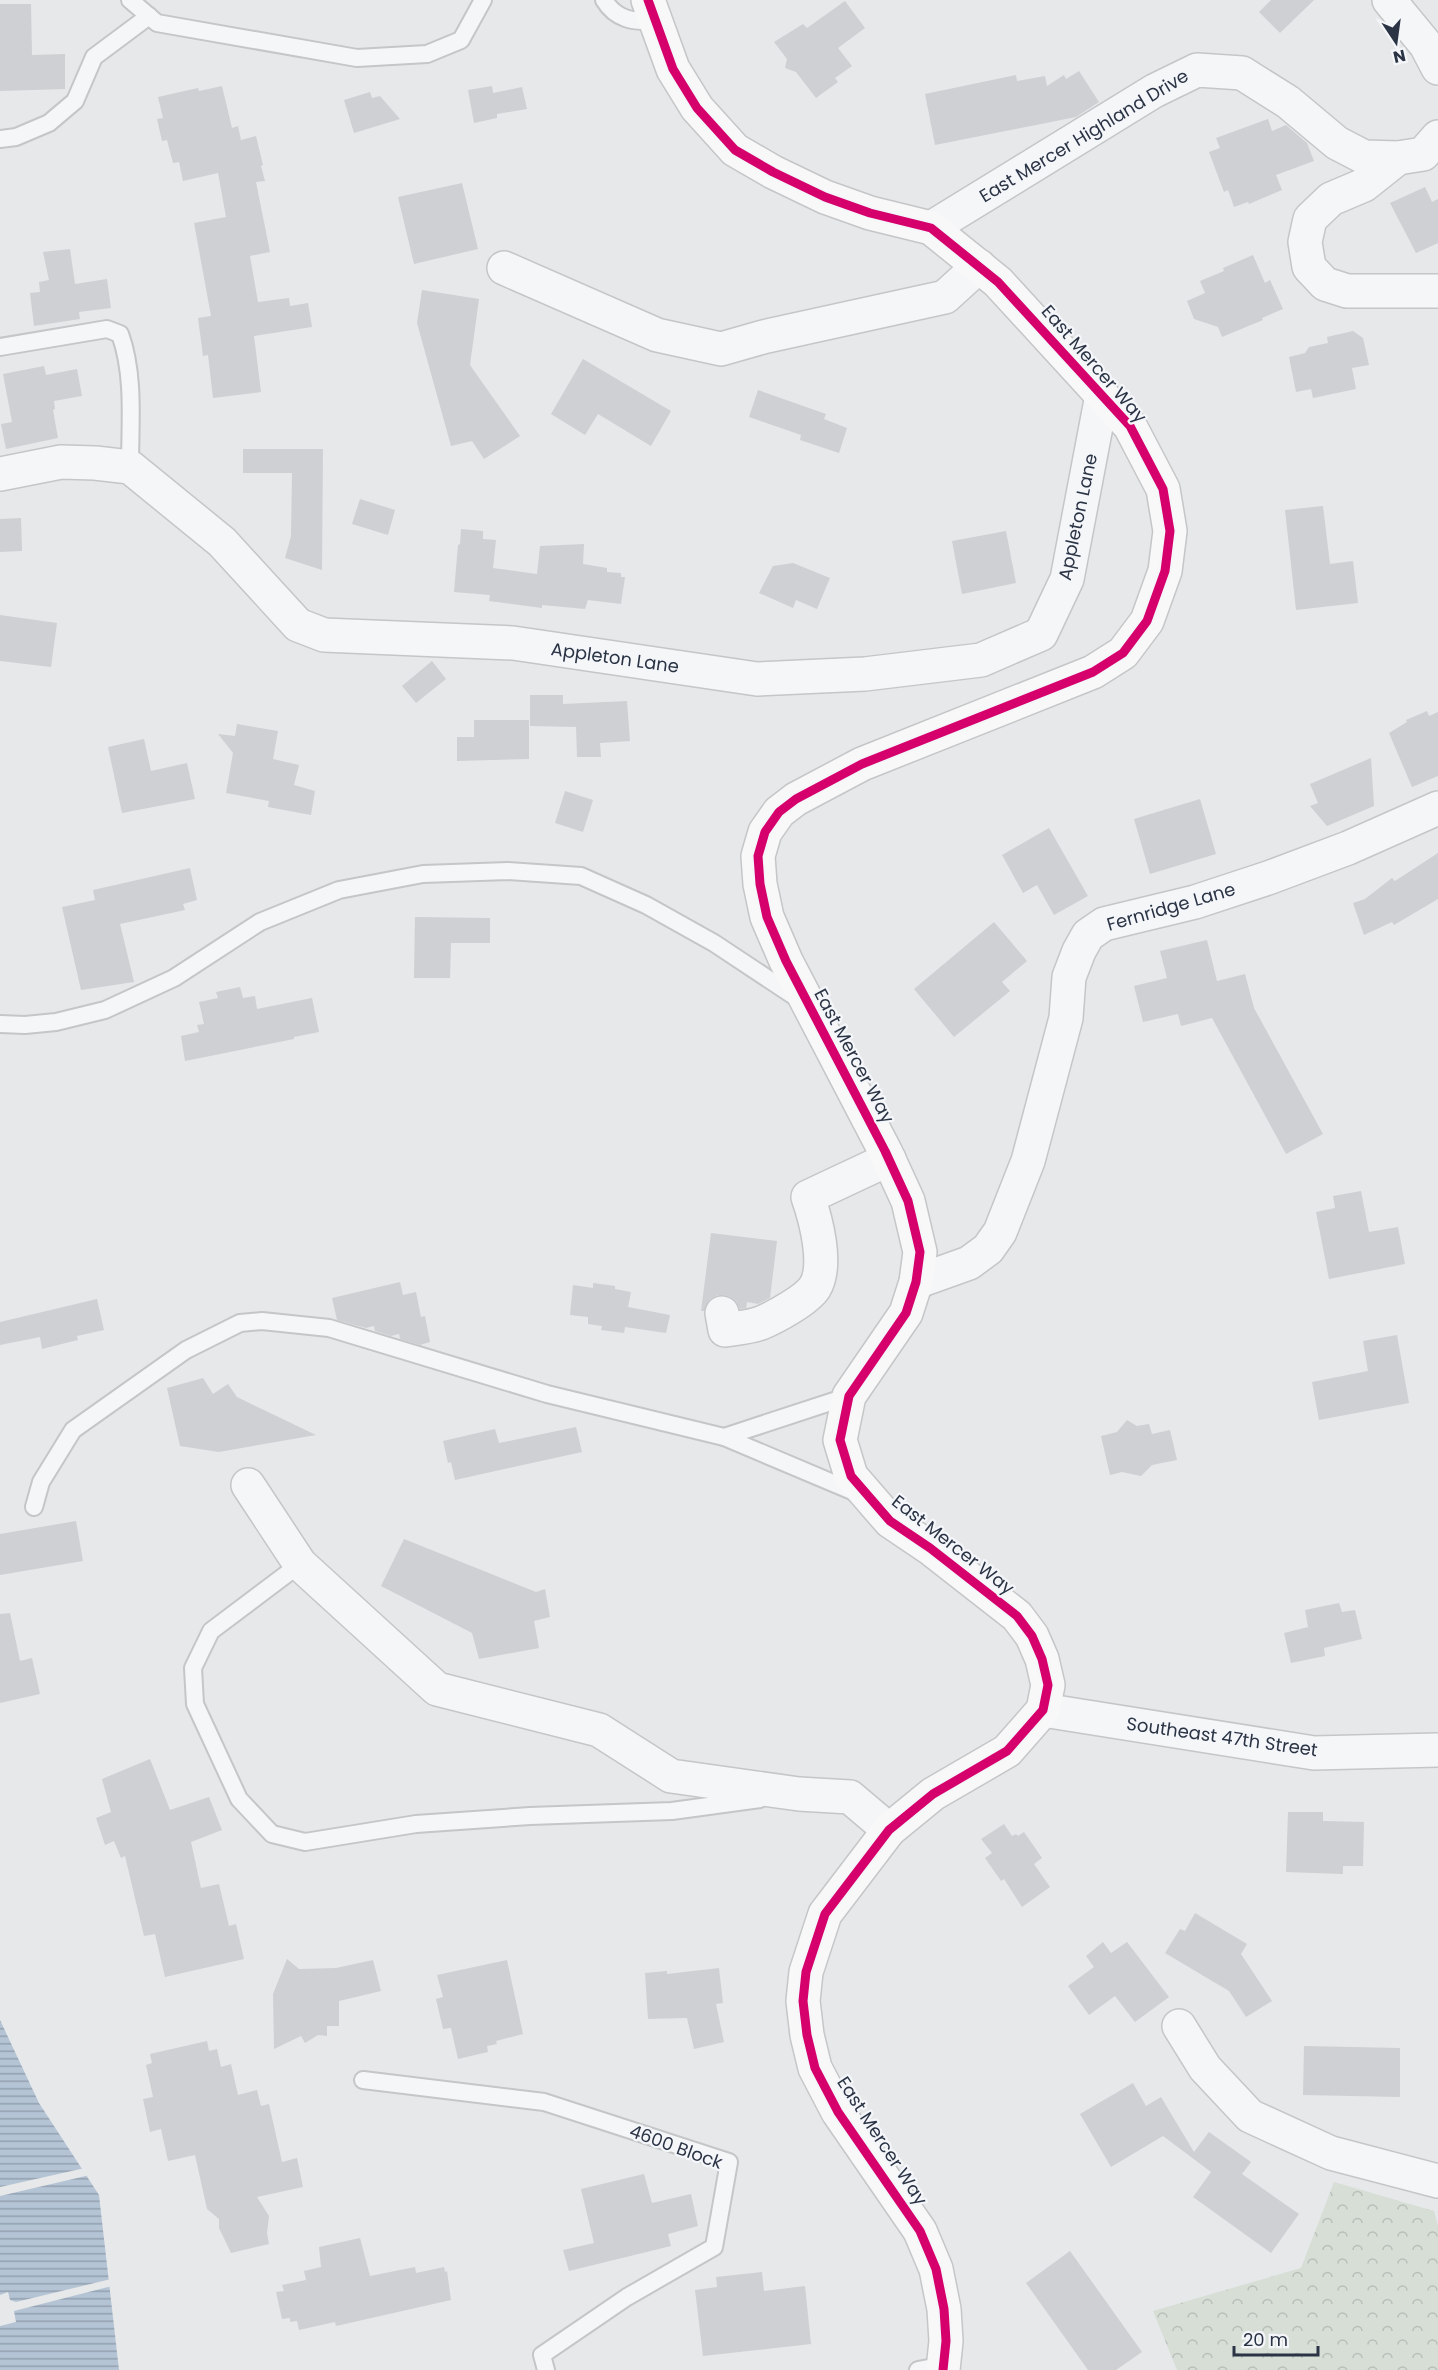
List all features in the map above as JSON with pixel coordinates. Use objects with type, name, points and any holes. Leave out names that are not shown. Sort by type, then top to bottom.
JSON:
[{"type":"street","points":[[1389,0],[1426,45],[1438,68]]},
{"type":"street","name":"East Mercer Way","points":[[652,11],[673,69],[697,108],[735,150],[773,172],[825,197],[870,213],[931,228],[998,282],[1130,426],[1163,489],[1170,531],[1165,571],[1147,621],[1123,653],[1094,672],[862,764],[796,799],[779,812],[765,832],[758,856],[760,884],[767,917],[810,1008],[889,1159],[908,1201],[920,1252],[916,1282],[906,1314],[849,1396],[840,1440],[851,1476],[890,1521],[930,1548],[1017,1616],[1032,1636],[1042,1659],[1048,1685],[1043,1710],[1007,1751],[933,1794],[889,1830],[825,1914],[806,1972],[803,2001],[807,2035],[815,2068],[838,2112],[920,2231],[936,2269],[944,2309],[946,2341],[935,2368]]},
{"type":"street","name":"East Mercer Highland Drive","points":[[931,228],[1154,91],[1197,70],[1242,73],[1288,102],[1337,143],[1364,157],[1398,158],[1423,153],[1438,137]]},
{"type":"street","name":"East Mercer Highland Drive","points":[[1398,158],[1364,185],[1331,199],[1310,219],[1305,242],[1309,267],[1325,284],[1347,291],[1438,291]]},
{"type":"street","points":[[504,268],[657,335],[721,349],[763,337],[945,297],[979,266]]},
{"type":"street","name":"Appleton Lane","points":[[130,467],[222,542],[298,625],[318,633],[361,638],[513,644],[757,679],[865,674],[981,660],[1041,634],[1067,579],[1102,395]]},
{"type":"street","points":[[0,474],[61,462],[95,462],[130,467]]},
{"type":"street","name":"Fernridge Lane","points":[[916,1282],[969,1263],[988,1249],[1000,1232],[1028,1161],[1066,1018],[1069,977],[1088,935],[1104,924],[1195,902],[1268,878],[1348,848],[1438,808]]},
{"type":"street","points":[[722,1313],[725,1330],[761,1323],[799,1303],[815,1287],[821,1260],[817,1223],[808,1197],[889,1159]]},
{"type":"street","points":[[248,1485],[300,1564],[437,1689],[599,1730],[671,1776],[799,1794],[850,1797],[889,1830]]},
{"type":"street","name":"Southeast 47th Street","points":[[1043,1710],[1314,1753],[1438,1750]]},
{"type":"street","points":[[1179,2026],[1205,2068],[1250,2116],[1331,2153],[1438,2181]]},
{"type":"lane","points":[[130,0],[158,23],[357,58],[427,54],[461,40],[483,0]]},
{"type":"lane","points":[[604,0],[608,6],[632,22],[652,11]]},
{"type":"lane","points":[[0,139],[16,137],[49,123],[58,116],[75,101],[94,57],[148,16]]},
{"type":"lane","points":[[0,347],[107,329],[120,334],[126,348],[129,369],[130,467]]},
{"type":"lane","points":[[0,1024],[25,1025],[56,1022],[105,1010],[174,978],[260,922],[339,890],[423,874],[508,871],[581,876],[646,905],[714,943],[810,1008]]},
{"type":"lane","points":[[34,1507],[41,1482],[73,1430],[186,1350],[240,1323],[262,1321],[329,1328],[547,1394],[724,1437],[871,1499]]},
{"type":"lane","points":[[724,1437],[849,1396]]},
{"type":"lane","points":[[300,1564],[211,1631],[193,1668],[195,1704],[239,1799],[272,1834],[305,1842],[417,1824],[530,1816],[672,1811],[799,1794]]},
{"type":"lane","name":"4600 Block","points":[[363,2080],[544,2102],[729,2162],[714,2247],[627,2297],[542,2355],[546,2370]]},
{"type":"green space","points":[[1334,2182],[1434,2211],[1438,2226],[1438,2370],[1177,2370],[1153,2311],[1301,2268]]},
{"type":"water","points":[[0,2020],[39,2103],[99,2195],[119,2370],[0,2370]]},
{"type":"pier","points":[[85,2168],[90,2175],[0,2196],[0,2187]]},
{"type":"pier","points":[[111,2279],[112,2286],[14,2311],[16,2322],[0,2326],[0,2295],[8,2292],[10,2300],[16,2302]]},
{"type":"building","points":[[1271,0],[1314,0],[1280,33],[1259,12]]},
{"type":"building","points":[[845,1],[865,28],[838,48],[852,66],[835,78],[838,82],[816,98],[796,72],[785,68],[787,59],[774,42],[803,24],[807,28]]},
{"type":"building","points":[[0,4],[31,4],[32,55],[65,54],[65,89],[0,91]]},
{"type":"building","points":[[1079,71],[1099,102],[1076,117],[935,145],[925,94],[1016,75],[1017,81],[1045,76],[1047,86],[1064,75],[1066,79]]},
{"type":"building","points":[[222,86],[232,128],[238,126],[241,140],[256,136],[263,165],[261,166],[265,181],[256,182],[270,252],[250,256],[258,302],[289,298],[290,306],[308,303],[312,327],[254,336],[261,392],[213,398],[208,355],[203,356],[198,318],[211,316],[194,223],[226,217],[218,173],[183,181],[179,162],[173,163],[167,140],[162,141],[157,119],[163,118],[158,97],[198,88],[199,91]]},
{"type":"building","points":[[492,86],[493,93],[522,87],[527,109],[497,114],[497,118],[474,123],[468,90]]},
{"type":"building","points":[[370,92],[372,98],[380,96],[400,119],[354,133],[344,100]]},
{"type":"building","points":[[1268,119],[1272,131],[1286,125],[1307,143],[1314,161],[1276,175],[1282,190],[1249,204],[1248,202],[1234,207],[1228,190],[1224,192],[1209,152],[1220,148],[1216,138]]},
{"type":"building","points":[[462,183],[478,249],[414,264],[398,197]]},
{"type":"building","points":[[1425,187],[1432,202],[1438,199],[1438,243],[1416,253],[1390,203]]},
{"type":"building","points":[[70,249],[75,284],[107,279],[111,308],[79,312],[80,319],[34,326],[30,293],[40,292],[39,282],[49,280],[43,252]]},
{"type":"building","points":[[1253,255],[1265,283],[1270,280],[1283,309],[1222,337],[1218,327],[1194,319],[1187,301],[1205,293],[1200,281]]},
{"type":"building","points":[[422,290],[479,299],[470,365],[520,436],[484,459],[472,441],[451,446],[417,323]]},
{"type":"building","points":[[1353,331],[1363,338],[1369,365],[1352,368],[1356,389],[1313,398],[1311,389],[1296,392],[1289,357],[1305,353],[1309,347],[1328,343],[1327,337]]},
{"type":"building","points":[[583,359],[671,411],[651,446],[598,414],[585,435],[551,414]]},
{"type":"building","points":[[44,366],[46,375],[77,369],[82,396],[54,401],[55,409],[53,410],[58,438],[6,449],[1,424],[12,422],[3,374]]},
{"type":"building","points":[[758,390],[826,414],[824,419],[847,428],[839,453],[800,440],[801,435],[749,417]]},
{"type":"building","points":[[243,449],[323,449],[322,570],[285,558],[291,536],[292,473],[243,473]]},
{"type":"building","points":[[360,499],[395,510],[388,535],[352,524]]},
{"type":"building","points":[[1323,506],[1330,564],[1353,561],[1358,603],[1296,610],[1285,510]]},
{"type":"building","points":[[21,518],[22,551],[0,552],[0,519]]},
{"type":"building","points":[[461,529],[483,531],[483,539],[496,540],[493,568],[537,574],[540,546],[584,544],[583,564],[607,568],[607,572],[621,573],[621,577],[625,577],[621,604],[588,600],[585,609],[542,605],[542,608],[489,601],[490,595],[454,592]]},
{"type":"building","points":[[1006,531],[1016,583],[962,594],[952,541]]},
{"type":"building","points":[[793,563],[830,578],[817,609],[796,600],[793,608],[759,593],[773,566]]},
{"type":"building","points":[[0,615],[57,623],[51,667],[0,661]]},
{"type":"building","points":[[432,661],[446,679],[416,703],[402,686]]},
{"type":"building","points":[[530,695],[563,695],[563,704],[627,701],[630,741],[600,743],[601,757],[577,757],[576,727],[530,726]]},
{"type":"building","points":[[1427,711],[1429,716],[1438,712],[1438,776],[1412,787],[1389,733],[1407,722],[1406,720]]},
{"type":"building","points":[[474,720],[529,720],[529,759],[457,761],[457,737],[474,737]]},
{"type":"building","points":[[237,724],[278,731],[273,759],[299,765],[294,785],[315,791],[311,815],[268,807],[269,801],[226,793],[233,753],[218,734],[235,736]]},
{"type":"building","points":[[144,739],[151,771],[187,763],[195,799],[122,813],[108,747]]},
{"type":"building","points":[[1371,758],[1374,806],[1327,826],[1310,806],[1318,803],[1310,784]]},
{"type":"building","points":[[565,791],[593,800],[583,832],[555,823]]},
{"type":"building","points":[[1200,799],[1216,854],[1150,874],[1134,819]]},
{"type":"building","points":[[1049,828],[1088,896],[1054,915],[1037,885],[1023,893],[1002,855]]},
{"type":"building","points":[[1438,853],[1438,899],[1394,925],[1392,922],[1364,935],[1353,903],[1365,899],[1392,878],[1395,881]]},
{"type":"building","points":[[190,868],[197,900],[183,904],[185,910],[120,924],[134,982],[81,990],[62,907],[95,900],[93,890]]},
{"type":"building","points":[[415,917],[490,918],[490,943],[451,943],[450,978],[414,978]]},
{"type":"building","points":[[994,922],[1027,961],[1002,982],[1010,991],[954,1037],[914,989]]},
{"type":"building","points":[[1207,940],[1217,981],[1245,974],[1254,1008],[1323,1134],[1286,1154],[1212,1018],[1181,1026],[1178,1014],[1143,1022],[1134,986],[1167,978],[1160,951]]},
{"type":"building","points":[[240,987],[243,998],[255,996],[257,1009],[312,998],[319,1032],[185,1061],[181,1036],[199,1032],[197,1025],[204,1024],[199,1002],[218,998],[216,992]]},
{"type":"building","points":[[1361,1191],[1369,1232],[1398,1227],[1405,1264],[1329,1279],[1316,1212],[1335,1208],[1333,1196]]},
{"type":"building","points":[[711,1233],[777,1241],[770,1298],[758,1304],[747,1302],[746,1308],[740,1309],[736,1301],[729,1296],[718,1295],[710,1299],[704,1311],[701,1311]]},
{"type":"building","points":[[400,1282],[403,1295],[416,1292],[421,1317],[425,1316],[430,1342],[420,1345],[400,1339],[399,1334],[391,1336],[375,1331],[374,1326],[366,1328],[337,1320],[332,1298]]},
{"type":"building","points":[[593,1283],[615,1286],[615,1289],[631,1292],[628,1307],[670,1315],[666,1333],[625,1327],[624,1333],[601,1330],[602,1326],[588,1324],[588,1317],[570,1315],[573,1285],[593,1288]]},
{"type":"building","points":[[97,1299],[104,1330],[77,1336],[78,1340],[42,1349],[40,1337],[0,1345],[0,1322]]},
{"type":"building","points":[[1397,1335],[1409,1403],[1319,1420],[1312,1382],[1368,1371],[1363,1341]]},
{"type":"building","points":[[203,1378],[213,1394],[228,1384],[237,1397],[316,1435],[219,1452],[180,1446],[167,1388]]},
{"type":"building","points":[[1127,1420],[1137,1426],[1149,1424],[1152,1434],[1170,1430],[1177,1460],[1152,1465],[1141,1476],[1122,1472],[1110,1475],[1101,1436],[1117,1432]]},
{"type":"building","points":[[576,1427],[582,1452],[455,1480],[443,1441],[495,1429],[499,1443]]},
{"type":"building","points":[[76,1521],[83,1561],[0,1575],[0,1534]]},
{"type":"building","points":[[404,1539],[536,1592],[545,1589],[550,1617],[534,1621],[539,1648],[479,1659],[472,1633],[381,1586]]},
{"type":"building","points":[[1339,1603],[1342,1612],[1355,1610],[1362,1639],[1324,1648],[1325,1656],[1291,1663],[1284,1633],[1308,1627],[1305,1610]]},
{"type":"building","points":[[10,1613],[20,1661],[32,1658],[40,1694],[0,1703],[0,1614]]},
{"type":"building","points":[[150,1759],[170,1810],[209,1797],[222,1830],[191,1842],[201,1888],[219,1884],[229,1926],[236,1924],[244,1959],[165,1977],[155,1934],[144,1936],[125,1856],[121,1858],[114,1841],[105,1845],[96,1818],[111,1812],[102,1779]]},
{"type":"building","points":[[1288,1812],[1323,1812],[1323,1821],[1364,1822],[1363,1866],[1343,1866],[1343,1874],[1286,1872]]},
{"type":"building","points":[[1004,1824],[1012,1836],[1016,1834],[1018,1836],[1024,1832],[1042,1858],[1034,1864],[1050,1887],[1022,1907],[1004,1879],[1001,1881],[985,1858],[992,1853],[981,1839]]},
{"type":"building","points":[[1195,1913],[1247,1944],[1241,1954],[1272,2001],[1246,2017],[1229,1991],[1165,1953],[1180,1929],[1185,1931]]},
{"type":"building","points":[[1103,1942],[1111,1953],[1127,1942],[1169,1997],[1135,2022],[1115,1996],[1089,2015],[1068,1986],[1094,1967],[1086,1956]]},
{"type":"building","points":[[287,1959],[299,1969],[336,1968],[373,1960],[381,1991],[339,2001],[339,2026],[327,2026],[327,2036],[318,2035],[305,2043],[301,2036],[274,2049],[273,1994]]},
{"type":"building","points":[[507,1960],[523,2034],[496,2041],[497,2044],[487,2046],[488,2052],[458,2059],[451,2028],[443,2029],[436,1999],[443,1997],[437,1975]]},
{"type":"building","points":[[719,1968],[723,2003],[716,2004],[724,2042],[694,2049],[687,2018],[648,2019],[645,1973],[667,1971],[667,1974]]},
{"type":"building","points":[[207,2041],[209,2051],[217,2049],[221,2067],[231,2064],[238,2095],[257,2090],[261,2106],[269,2104],[282,2162],[297,2158],[303,2187],[257,2197],[269,2216],[267,2233],[269,2244],[231,2253],[219,2228],[219,2219],[207,2209],[195,2155],[168,2161],[161,2129],[150,2132],[143,2099],[153,2097],[146,2065],[152,2063],[150,2054]]},
{"type":"building","points":[[1304,2046],[1400,2048],[1400,2097],[1303,2095]]},
{"type":"building","points":[[1133,2083],[1146,2106],[1161,2097],[1194,2152],[1209,2132],[1251,2162],[1242,2174],[1299,2214],[1271,2253],[1193,2197],[1211,2172],[1163,2136],[1111,2167],[1080,2114]]},
{"type":"building","points":[[644,2174],[652,2203],[691,2194],[698,2226],[668,2234],[671,2246],[569,2271],[563,2250],[594,2243],[581,2189]]},
{"type":"building","points":[[360,2238],[370,2276],[415,2267],[416,2273],[444,2267],[445,2272],[447,2271],[451,2300],[336,2326],[335,2322],[299,2330],[297,2321],[290,2322],[290,2318],[282,2319],[276,2292],[284,2291],[282,2285],[306,2280],[304,2271],[321,2267],[319,2247]]},
{"type":"building","points":[[1070,2251],[1142,2352],[1116,2370],[1088,2370],[1026,2283]]},
{"type":"building","points":[[762,2272],[764,2291],[805,2286],[811,2344],[703,2356],[695,2290],[717,2287],[716,2277]]},
{"type":"cycle path","points":[[648,0],[673,69],[697,108],[735,150],[773,172],[825,197],[870,213],[931,228],[998,282],[1130,426],[1163,489],[1170,531],[1165,571],[1147,621],[1123,653],[1093,672],[862,764],[796,799],[779,812],[765,832],[758,856],[760,884],[767,917],[786,961],[885,1151],[908,1201],[920,1252],[916,1282],[906,1313],[849,1396],[840,1440],[851,1476],[890,1521],[930,1548],[1017,1616],[1032,1636],[1042,1659],[1048,1685],[1043,1710],[1007,1751],[933,1794],[889,1830],[825,1914],[806,1972],[803,2001],[807,2035],[815,2068],[838,2112],[920,2231],[936,2269],[944,2309],[946,2341],[943,2370]]}]
